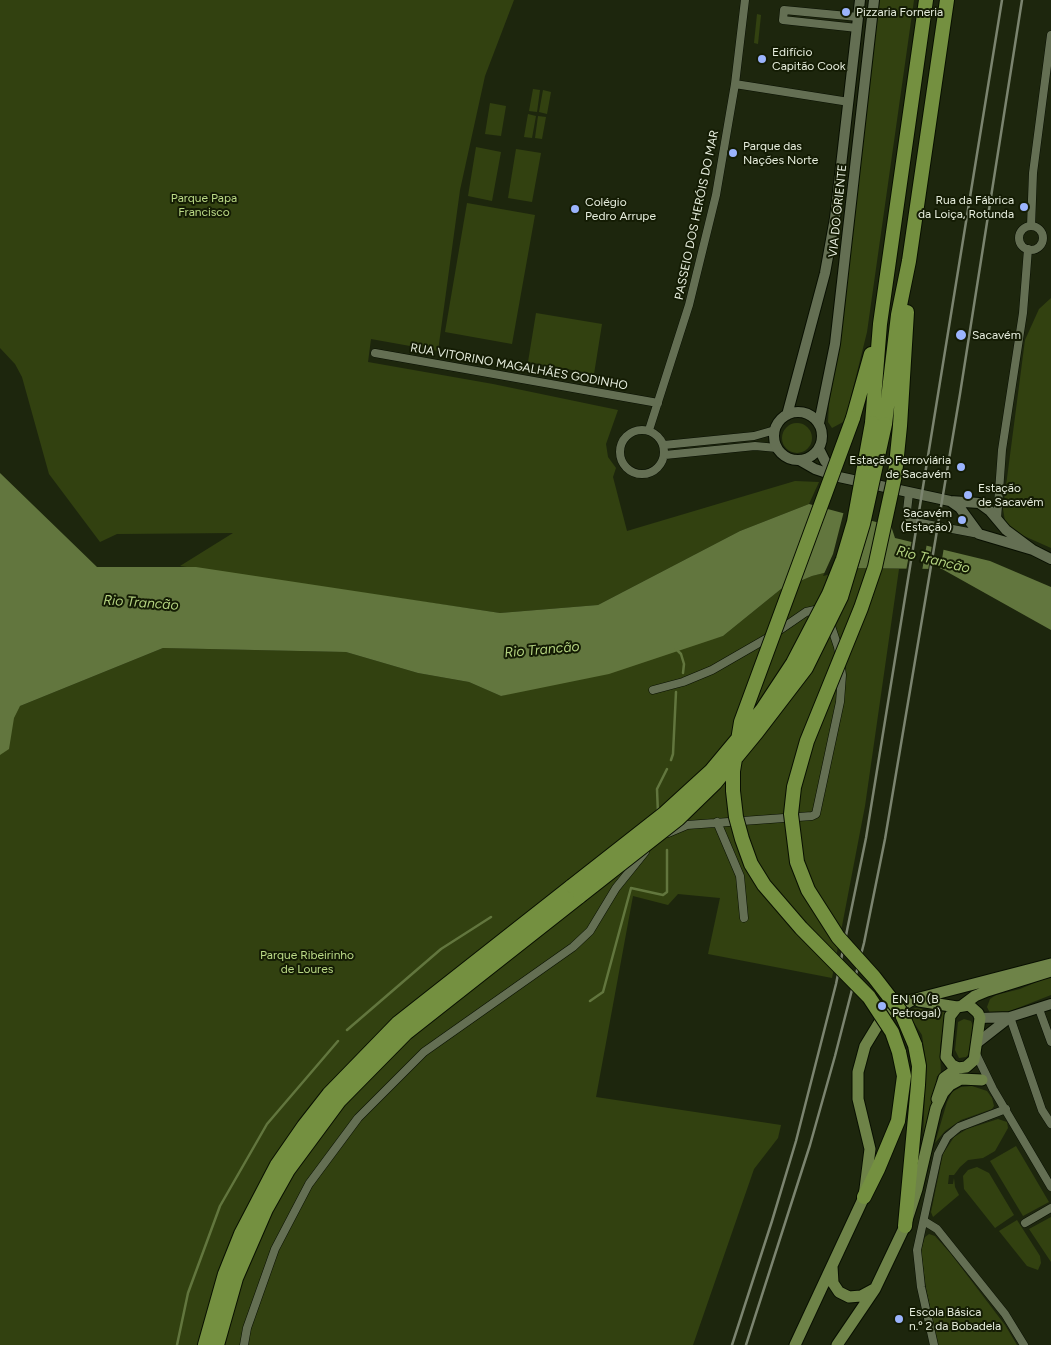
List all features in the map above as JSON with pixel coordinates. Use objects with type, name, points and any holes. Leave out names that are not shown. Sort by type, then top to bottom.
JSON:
[{"type":"highway","points":[[878,424],[880,324],[926,0]]},
{"type":"highway","points":[[217,1345],[236,1278],[262,1216],[288,1170],[339,1101],[406,1033],[576,891],[711,771],[762,710],[794,663],[830,594],[843,559],[878,424],[909,261],[947,0]]},
{"type":"highway","points":[[905,1226],[907,1190],[913,1156],[918,1085],[919,1066],[915,1045],[901,1012],[874,977],[838,937],[808,890],[797,862],[791,814],[794,787],[807,741],[861,608],[874,567],[895,475],[900,426],[909,261]]},
{"type":"highway","points":[[864,1197],[898,1121],[904,1076],[899,1052],[882,1014],[869,997],[801,928],[764,885],[752,864],[736,818],[733,771],[741,722],[853,418],[880,324]]},
{"type":"highway","points":[[205,1345],[222,1283],[241,1234],[277,1165],[329,1094],[398,1023],[576,891]]},
{"type":"main road","points":[[795,1345],[832,1261],[864,1197],[870,1149],[858,1099],[857,1082],[860,1059],[865,1046],[882,1018],[912,1000],[1051,964]]},
{"type":"main road","points":[[962,1067],[948,1061],[945,1052],[950,1016],[960,1006],[975,996],[1051,971]]},
{"type":"main road","points":[[837,1345],[875,1289],[905,1226],[917,1189],[941,1084],[944,1078],[971,1064],[976,1048],[979,1001],[987,991]]},
{"type":"main road","points":[[912,1000],[960,1006],[969,1005],[979,1015]]},
{"type":"main road","points":[[936,1108],[943,1093],[956,1081],[967,1078],[982,1080]]},
{"type":"main road","points":[[832,1261],[832,1278],[839,1292],[850,1297],[861,1296],[875,1289]]},
{"type":"street","name":"PASSEIO DOS HERÓIS DO MAR","points":[[649,430],[689,305],[712,212],[735,84],[745,0]]},
{"type":"street","name":"VIA DO ORIENTE","points":[[787,415],[825,273],[836,218],[860,0]]},
{"type":"street","name":"VIA DO ORIENTE","points":[[819,423],[835,344],[874,0]]},
{"type":"street","points":[[784,10],[858,22],[783,20],[784,10]]},
{"type":"street","points":[[1031,226],[1033,174],[1051,35]]},
{"type":"street","points":[[849,102],[865,76]]},
{"type":"street","points":[[735,84],[849,102]]},
{"type":"street","points":[[849,102],[860,127]]},
{"type":"street","points":[[1031,226],[1039,228],[1047,240],[1036,249],[1028,249],[1021,244],[1020,236],[1024,229],[1031,226]]},
{"type":"street","points":[[981,534],[990,530],[997,519],[998,490],[1022,313],[1028,249]]},
{"type":"street","name":"RUA VITORINO MAGALHÃES GODINHO","points":[[375,353],[658,404]]},
{"type":"street","points":[[839,477],[825,461],[819,449],[822,431],[819,423],[804,413],[787,415],[780,421],[775,430],[774,439],[777,448],[789,459],[801,461],[815,469],[839,477],[950,501],[988,502],[998,490]]},
{"type":"street","points":[[649,430],[658,436],[664,445],[665,455],[662,464],[647,474],[638,474],[623,463],[620,454],[621,445],[632,432],[649,430]]},
{"type":"street","points":[[664,445],[754,436],[775,430]]},
{"type":"street","points":[[665,455],[755,446],[777,448]]},
{"type":"street","points":[[801,461],[808,459],[819,449]]},
{"type":"street","points":[[909,493],[907,511],[910,521],[981,534],[1033,550],[1051,559]]},
{"type":"street","points":[[950,501],[960,508],[981,534]]},
{"type":"street","points":[[979,503],[1010,533],[1033,550]]},
{"type":"street","points":[[244,1345],[247,1328],[275,1249],[309,1184],[358,1118],[424,1052],[573,947],[590,931],[616,888],[641,855],[663,836],[688,826],[717,822],[772,820],[816,814],[840,702],[842,675],[838,647],[828,616],[816,610],[806,612],[771,636],[712,670],[683,682],[653,690]]},
{"type":"street","points":[[717,822],[740,876],[744,918]]},
{"type":"street","points":[[979,1015],[1010,1017],[1051,1004]]},
{"type":"street","points":[[1039,1009],[1051,1042]]},
{"type":"street","points":[[1010,1017],[976,1048],[993,1089],[1051,1187]]},
{"type":"street","points":[[1010,1017],[1042,1110],[1051,1124]]},
{"type":"street","points":[[962,1067],[993,1089]]},
{"type":"street","points":[[934,1345],[917,1256],[938,1154],[947,1137],[963,1125],[1006,1109]]},
{"type":"street","points":[[1025,1223],[1051,1208]]},
{"type":"street","points":[[924,1221],[937,1229],[1005,1314],[1024,1345]]},
{"type":"green space","name":"Parque Papa Francisco","points":[[0,0],[514,0],[485,76],[460,190],[438,351],[371,339],[368,362],[493,384],[618,410],[606,444],[608,457],[616,468],[613,477],[627,531],[795,481],[819,482],[809,504],[740,531],[598,605],[500,613],[180,566],[233,533],[117,534],[100,542],[49,474],[22,377],[15,364],[0,348]]},
{"type":"green space","points":[[879,0],[914,0],[867,332],[845,421],[832,428],[828,422],[829,404],[839,344]]},
{"type":"green space","points":[[757,14],[761,15],[758,44],[754,43]]},
{"type":"green space","points":[[533,89],[540,90],[537,112],[529,111]]},
{"type":"green space","points":[[543,90],[551,92],[547,114],[539,112]]},
{"type":"green space","points":[[490,103],[506,106],[501,136],[485,134]]},
{"type":"green space","points":[[528,114],[536,116],[532,138],[524,137]]},
{"type":"green space","points":[[538,116],[546,117],[542,139],[535,138]]},
{"type":"green space","points":[[476,147],[501,152],[492,201],[468,196]]},
{"type":"green space","points":[[516,149],[541,153],[532,202],[508,198]]},
{"type":"green space","points":[[467,203],[535,215],[512,344],[445,332]]},
{"type":"green space","points":[[1051,298],[1051,548],[1015,532],[1005,521],[1003,509],[1025,340],[1039,309]]},
{"type":"green space","points":[[536,313],[602,324],[594,374],[528,362]]},
{"type":"green space","points":[[797,423],[808,427],[812,438],[808,449],[797,453],[786,449],[782,438],[786,427]]},
{"type":"green space","name":"Parque Ribeirinho de Loures","points":[[844,568],[899,569],[865,806],[832,978],[708,954],[720,898],[678,894],[668,905],[633,896],[596,1097],[781,1125],[778,1138],[754,1169],[693,1345],[0,1345],[0,709],[20,706],[163,648],[346,652],[418,673],[469,682],[501,696],[723,636],[781,589],[812,576]]},
{"type":"green space","points":[[1051,976],[1051,995],[1000,1015],[990,1013],[987,1007],[990,999],[996,995],[1020,989]]},
{"type":"green space","points":[[915,1008],[945,1012],[940,1048],[941,1075],[937,1076],[934,1102],[923,1141],[926,1063],[922,1035],[907,1012]]},
{"type":"green space","points":[[964,1019],[971,1021],[973,1026],[970,1053],[966,1057],[959,1058],[955,1050],[958,1022]]},
{"type":"green space","points":[[972,1086],[987,1091],[992,1098],[994,1106],[992,1109],[961,1120],[945,1131],[935,1143],[947,1102],[952,1092],[961,1087]]},
{"type":"green space","points":[[998,1119],[1007,1122],[1008,1128],[995,1151],[983,1158],[968,1160],[954,1175],[949,1175],[948,1184],[953,1184],[954,1178],[955,1187],[959,1195],[933,1217],[931,1212],[943,1154],[954,1137],[967,1129]]},
{"type":"green space","points":[[1016,1146],[1049,1202],[1023,1216],[990,1161]]},
{"type":"green space","points":[[977,1167],[989,1173],[1014,1215],[995,1228],[964,1189],[963,1176],[968,1170]]},
{"type":"green space","points":[[1051,1217],[1051,1262],[1029,1229]]},
{"type":"green space","points":[[1017,1220],[1040,1256],[1041,1263],[1038,1270],[1027,1266],[999,1231]]},
{"type":"green space","points":[[929,1234],[935,1236],[951,1254],[1005,1325],[1017,1345],[938,1345],[926,1288],[921,1250],[925,1237]]},
{"type":"water","name":"Rio Trancão","points":[[0,473],[97,567],[196,567],[500,613],[598,605],[740,531],[809,504],[891,526],[895,538],[990,561],[1051,587],[1051,630],[942,569],[844,568],[812,576],[781,589],[723,636],[609,674],[501,696],[469,682],[418,673],[346,652],[163,648],[20,706],[14,718],[9,749],[0,755]]},
{"type":"pier","points":[[844,511],[872,518],[857,571],[844,571],[823,576],[833,554]]},
{"type":"pier","points":[[912,539],[927,543],[922,571],[906,571]]},
{"type":"pier","points":[[932,544],[944,547],[940,571],[928,571]]},
{"type":"waterway","points":[[676,649],[681,654],[684,664],[683,673]]},
{"type":"waterway","points":[[671,760],[673,754],[676,692]]},
{"type":"waterway","points":[[658,814],[657,789],[667,769]]},
{"type":"waterway","points":[[590,1001],[603,992],[631,888],[663,895],[667,892],[667,850]]},
{"type":"waterway","points":[[347,1030],[441,949],[491,917]]},
{"type":"waterway","points":[[177,1345],[188,1293],[220,1206],[267,1124],[338,1041]]},
{"type":"railway","points":[[732,1345],[796,1141],[836,984],[866,838],[1002,0]]},
{"type":"railway","points":[[746,1345],[810,1145],[864,943],[885,839],[960,394],[1022,0]]},
{"type":"place","name":"Pizzaria Forneria","points":[[846,12]]},
{"type":"place","name":"Edifício Capitão Cook","points":[[762,59]]},
{"type":"place","name":"Parque das Nações Norte","points":[[733,153]]},
{"type":"place","name":"Rua da Fábrica da Loiça, Rotunda","points":[[1024,207]]},
{"type":"place","name":"Colégio Pedro Arrupe","points":[[575,209]]},
{"type":"place","name":"Sacavém","points":[[961,335]]},
{"type":"place","name":"Estação Ferroviária de Sacavém","points":[[961,467]]},
{"type":"place","name":"Estação de Sacavém","points":[[968,495]]},
{"type":"place","name":"Sacavém (Estação)","points":[[962,520]]},
{"type":"place","name":"EN 10 (B Petrogal)","points":[[882,1006]]},
{"type":"place","name":"Escola Básica n.º 2 da Bobadela","points":[[899,1319]]}]
